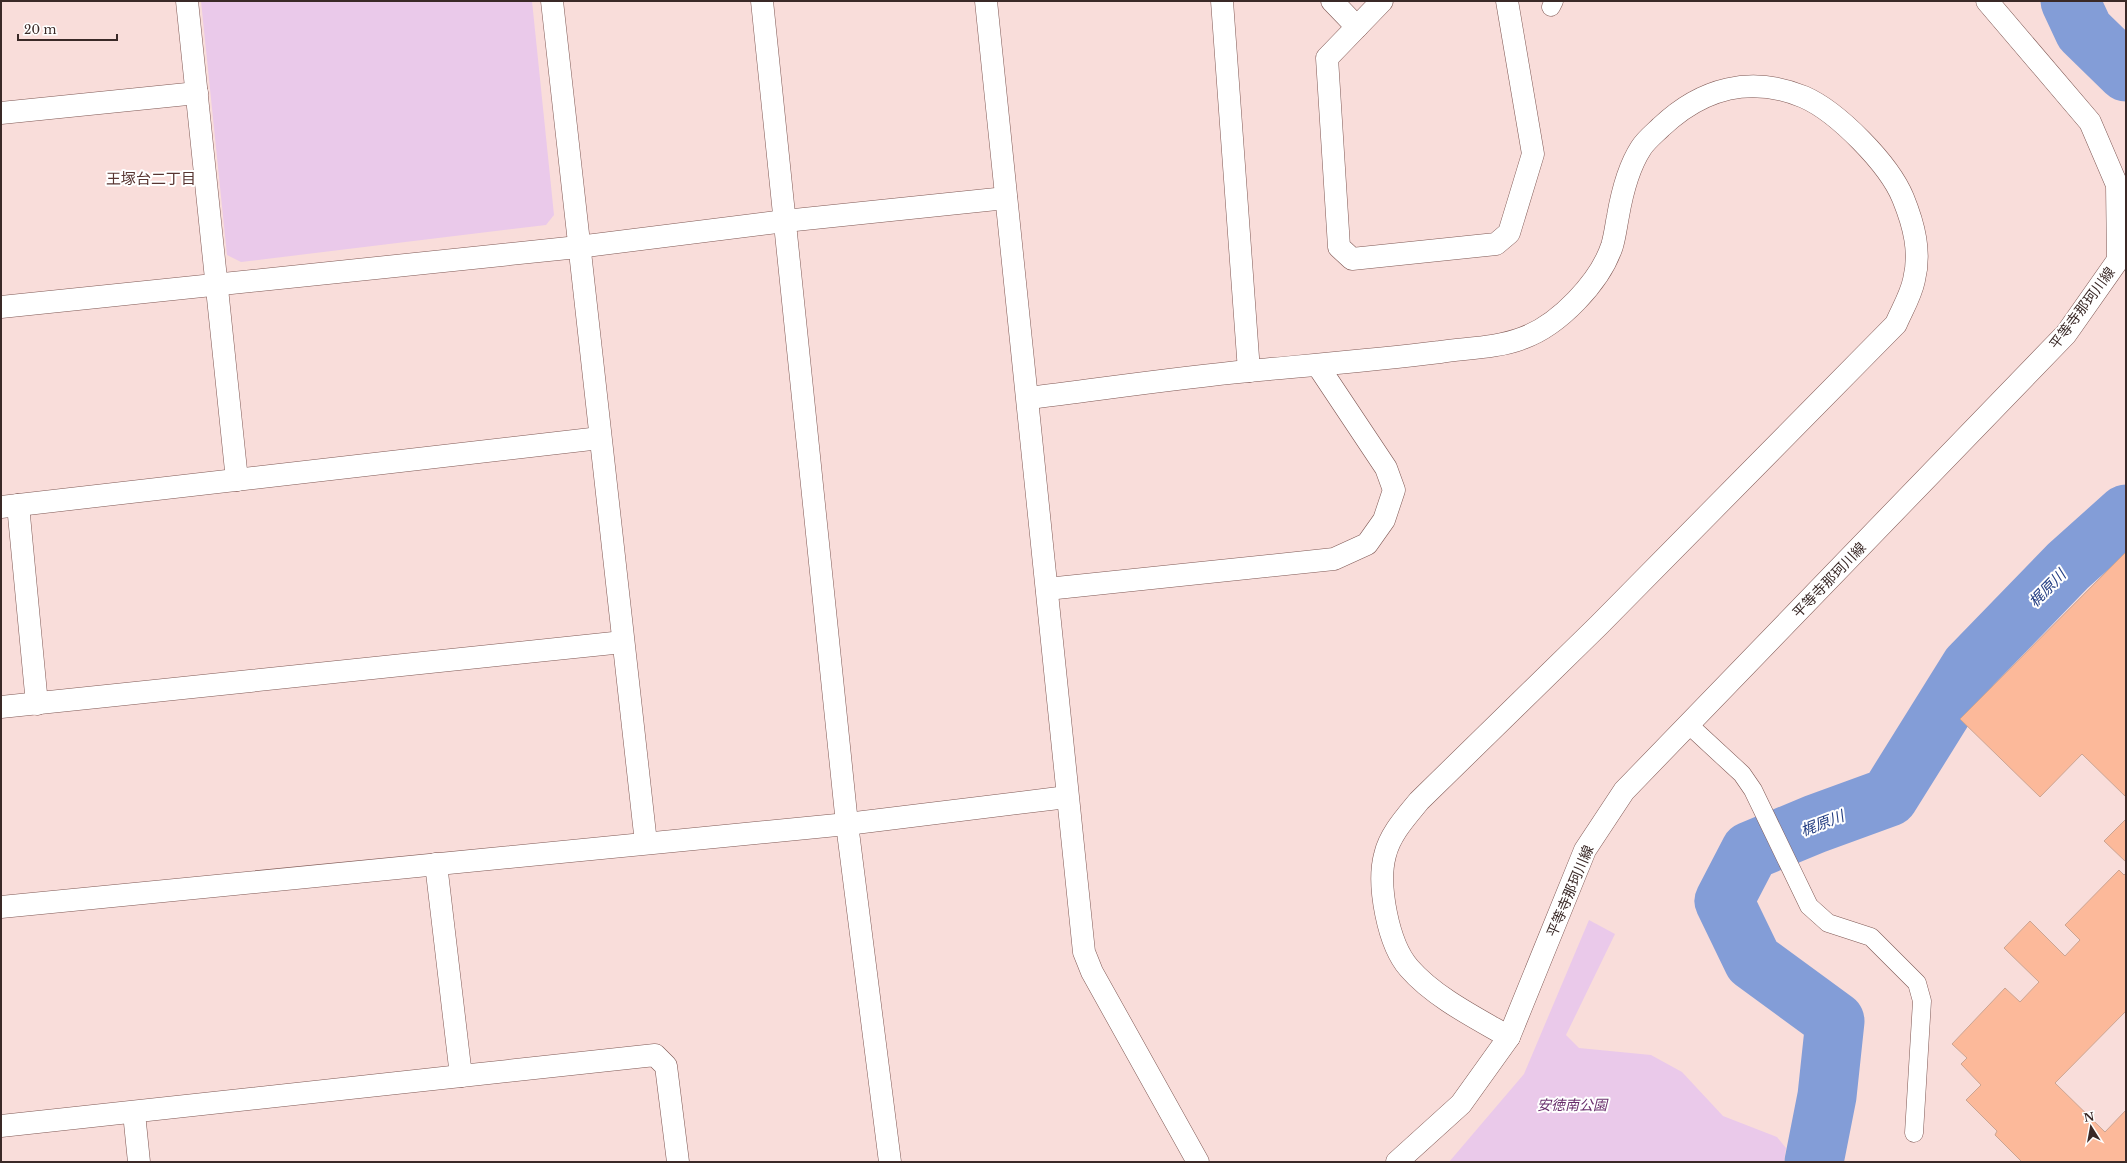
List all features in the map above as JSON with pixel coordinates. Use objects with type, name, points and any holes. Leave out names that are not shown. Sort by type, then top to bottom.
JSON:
[{"type":"street","points":[[187,1],[238,480]]},
{"type":"street","points":[[552,1],[578,247],[646,843]]},
{"type":"street","points":[[762,1],[847,824],[890,1162]]},
{"type":"street","points":[[1222,1],[1249,371]]},
{"type":"street","points":[[1332,1],[1357,27]]},
{"type":"street","points":[[1382,1],[1327,58],[1339,247],[1352,259],[1496,244],[1509,232],[1533,154],[1507,1]]},
{"type":"street","name":"平等寺那珂川線","points":[[1397,1162],[1461,1104],[1509,1038],[1585,850],[1624,791],[2066,334],[2118,260],[2117,185],[2090,122],[1987,1]]},
{"type":"street","points":[[991,2],[1006,198],[1028,398],[1067,797],[1084,952],[1092,972],[1198,1162]]},
{"type":"street","points":[[1028,398],[1249,371],[1318,366],[1487,346],[1523,338],[1549,324],[1578,299],[1600,271],[1613,245],[1627,178],[1641,147],[1681,108],[1731,88],[1754,85],[1776,88],[1801,96],[1823,108],[1841,122],[1878,160],[1898,187],[1913,223],[1917,252],[1914,281],[1896,324],[1599,625],[1419,801],[1399,825],[1385,854],[1382,888],[1385,913],[1395,942],[1408,967],[1430,988],[1509,1038]]},
{"type":"street","points":[[1,112],[197,93]]},
{"type":"street","points":[[1,307],[578,247],[785,220],[1006,198]]},
{"type":"street","points":[[1047,589],[1334,559],[1367,544],[1384,520],[1394,490],[1386,468],[1318,366]]},
{"type":"street","points":[[37,704],[9,506],[600,438]]},
{"type":"street","points":[[1,707],[623,642]]},
{"type":"street","points":[[1,907],[847,824],[1067,797]]},
{"type":"street","points":[[436,864],[462,1076]]},
{"type":"street","points":[[1,1126],[134,1113],[655,1055],[666,1066],[678,1162]]},
{"type":"street","points":[[134,1113],[139,1162]]},
{"type":"lane","points":[[1689,725],[1742,774],[1753,790],[1809,906],[1828,923],[1871,937],[1917,983],[1922,1001],[1914,1133]]},
{"type":"green space","points":[[201,1],[532,1],[554,215],[546,225],[241,262],[227,255]]},
{"type":"green space","name":"安徳南公園","points":[[1589,920],[1615,934],[1566,1035],[1579,1048],[1651,1055],[1682,1072],[1723,1116],[1777,1137],[1786,1148],[1784,1162],[1449,1162],[1524,1074]]},
{"type":"building","points":[[2126,552],[2126,797],[2082,754],[2040,797],[1960,719]]},
{"type":"building","points":[[2126,819],[2126,862],[2104,841]]},
{"type":"building","points":[[2119,870],[2124,875],[2126,873],[2126,1011],[2055,1083],[2105,1132],[2126,1110],[2126,1162],[2022,1162],[1995,1135],[1997,1131],[1966,1100],[1981,1085],[1961,1064],[1967,1058],[1952,1044],[2005,988],[2020,1002],[2039,982],[2004,948],[2030,921],[2065,956],[2080,940],[2065,925]]},
{"type":"waterway","name":"梶原川","points":[[2070,1],[2084,31],[2126,72]]},
{"type":"waterway","name":"梶原川","points":[[1814,1162],[1827,1096],[1835,1021],[1753,961],[1724,901],[1750,851],[1815,824],[1889,797],[1970,667],[2068,566],[2126,514]]},
{"type":"district","name":"王塚台二丁目","points":[[151,178]]}]
